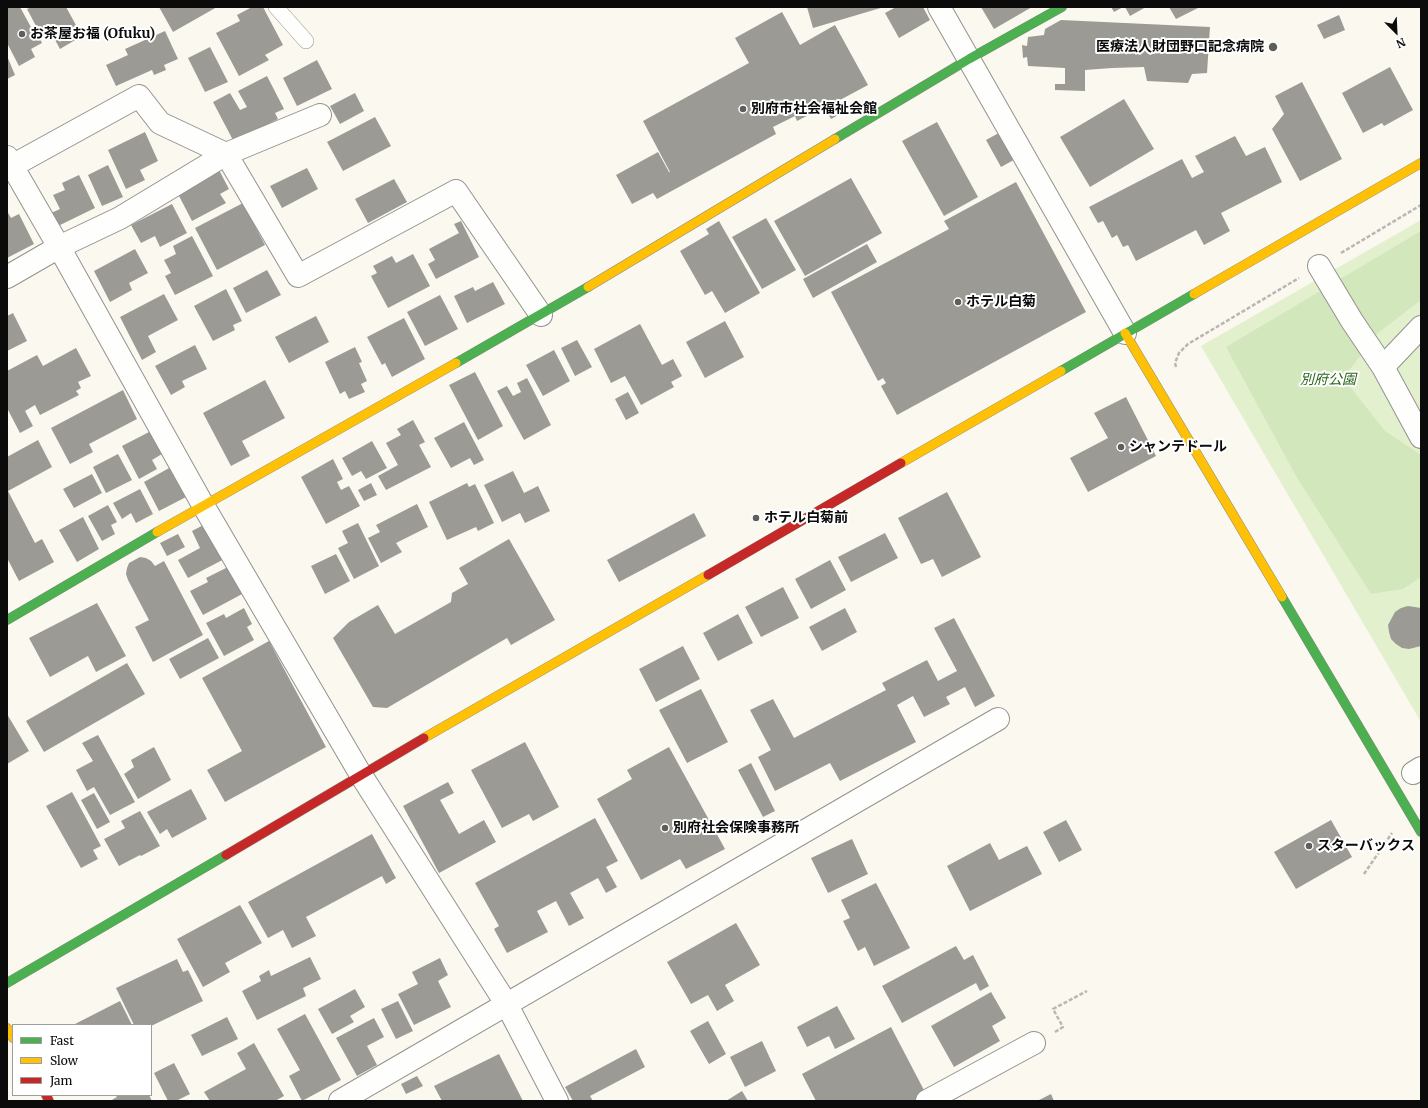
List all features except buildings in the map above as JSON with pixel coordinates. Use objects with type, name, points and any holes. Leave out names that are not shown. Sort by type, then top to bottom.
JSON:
[{"type":"street","points":[[939,7],[1125,333],[1421,832]]},
{"type":"street","points":[[7,620],[203,505],[541,315],[969,59],[1062,7]]},
{"type":"street","points":[[541,315],[456,190],[298,276],[226,154],[160,123],[139,96],[10,162],[203,505],[361,775],[507,1005],[557,1101]]},
{"type":"street","points":[[7,277],[59,247],[120,218],[226,154],[320,115]]},
{"type":"street","points":[[7,983],[361,775],[1421,163]]},
{"type":"street","points":[[1319,266],[1352,322],[1384,367],[1421,437]]},
{"type":"street","points":[[1384,367],[1421,327]]},
{"type":"street","points":[[340,1101],[998,719]]},
{"type":"street","points":[[927,1101],[1034,1043]]},
{"type":"lane","points":[[276,7],[306,41]]},
{"type":"path","points":[[1178,373],[1175,363],[1179,353],[1188,344],[1421,205]]},
{"type":"path","points":[[1364,874],[1395,829]]},
{"type":"path","points":[[1034,1043],[1063,1027],[1053,1009],[1087,991]]},
{"type":"green space","name":"別府公園","points":[[1421,220],[1421,722],[1201,346]]},
{"type":"green space","name":"別府公園","points":[[1421,231],[1421,300],[1378,333],[1343,378],[1385,431],[1421,455],[1421,577],[1403,589],[1371,594],[1296,476],[1226,347]]},
{"type":"traffic: fast","points":[[835,139],[969,59],[1062,7]]},
{"type":"traffic: fast","points":[[456,363],[588,287]]},
{"type":"traffic: fast","points":[[1061,371],[1194,294]]},
{"type":"traffic: fast","points":[[7,620],[157,532]]},
{"type":"traffic: fast","points":[[1282,597],[1421,832]]},
{"type":"traffic: fast","points":[[7,983],[226,855]]},
{"type":"traffic: slow","points":[[588,287],[835,139]]},
{"type":"traffic: slow","points":[[1194,294],[1421,163]]},
{"type":"traffic: slow","points":[[1125,333],[1282,597]]},
{"type":"traffic: slow","points":[[157,532],[456,363]]},
{"type":"traffic: slow","points":[[901,463],[1061,371]]},
{"type":"traffic: slow","points":[[424,738],[708,575]]},
{"type":"traffic: slow","points":[[7,1028],[12,1036]]},
{"type":"traffic: jam","points":[[708,575],[901,463]]},
{"type":"traffic: jam","points":[[226,855],[424,738]]},
{"type":"traffic: jam","points":[[46,1096],[49,1101]]},
{"type":"place","name":"お茶屋お福 (Ofuku)","points":[[22,34]]},
{"type":"place","name":"医療法人財団野口記念病院","points":[[1273,47]]},
{"type":"place","name":"別府市社会福祉会館","points":[[743,109]]},
{"type":"place","name":"ホテル白菊","points":[[958,302]]},
{"type":"place","name":"シャンテドール","points":[[1121,447]]},
{"type":"place","name":"ホテル白菊前","points":[[756,518]]},
{"type":"place","name":"別府社会保険事務所","points":[[665,828]]},
{"type":"place","name":"スターバックス","points":[[1309,846]]}]
